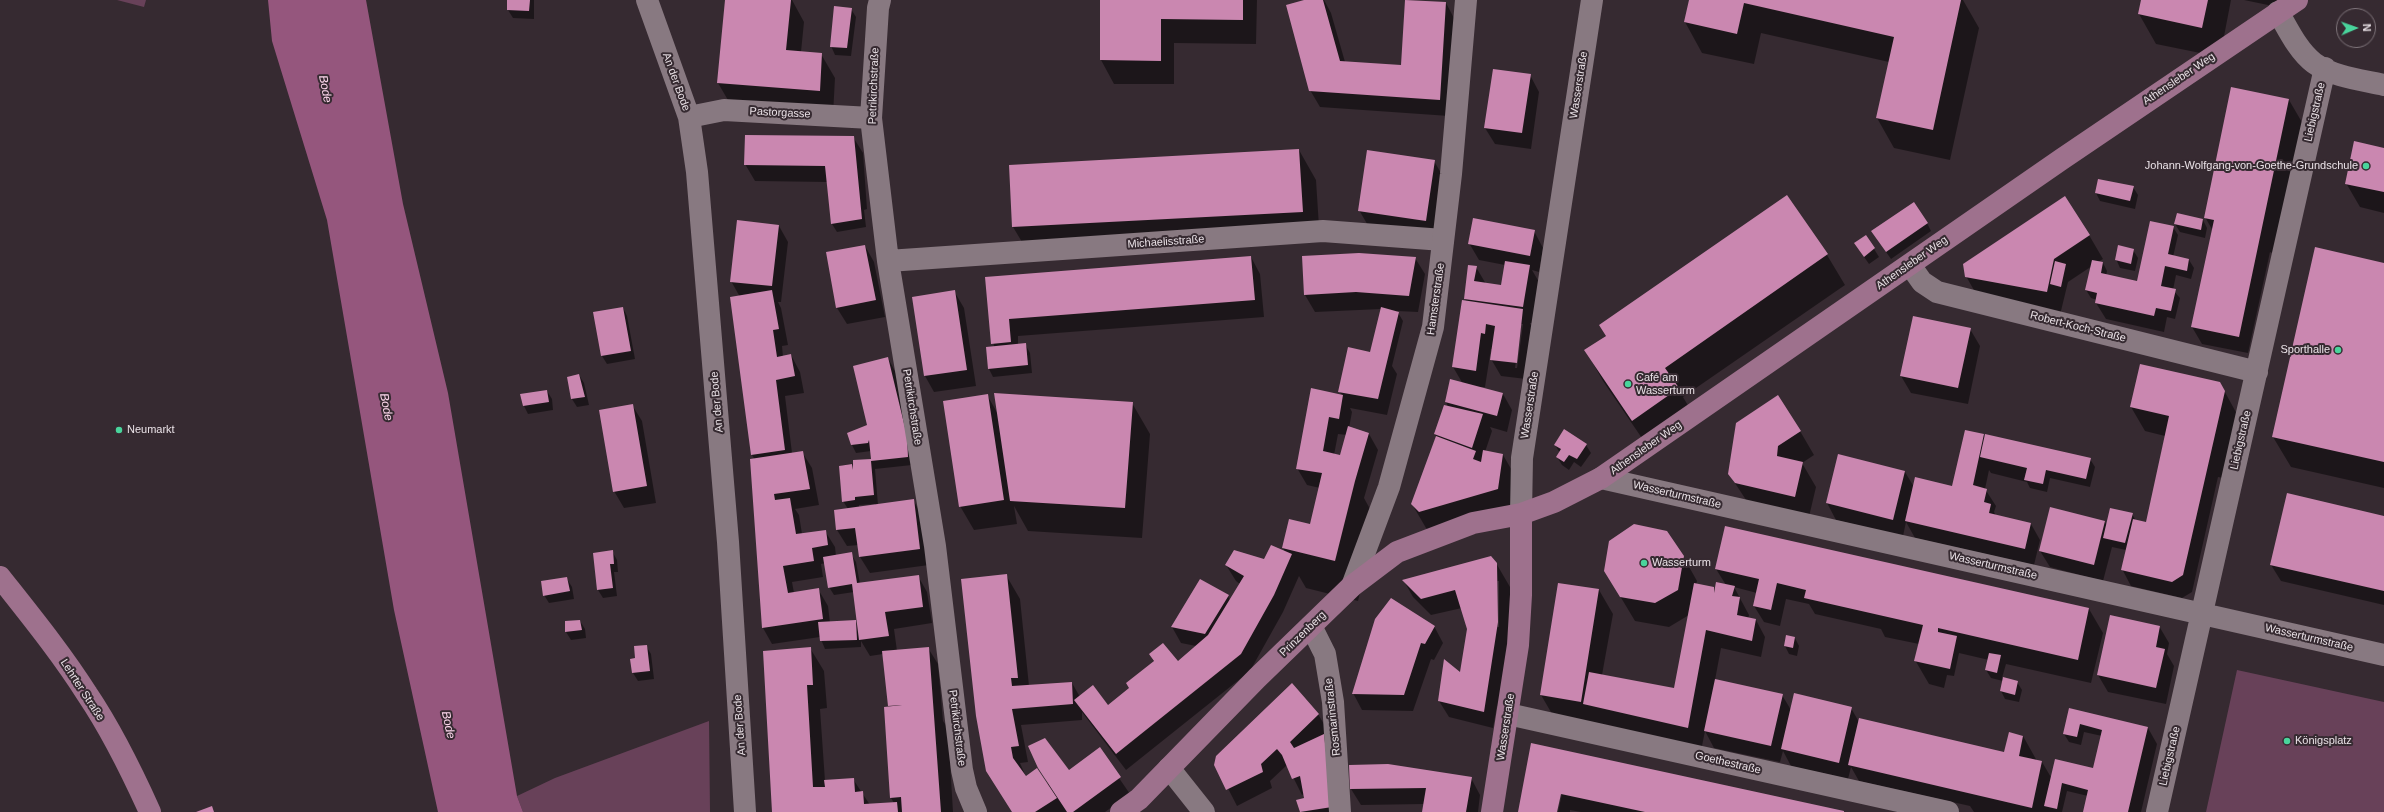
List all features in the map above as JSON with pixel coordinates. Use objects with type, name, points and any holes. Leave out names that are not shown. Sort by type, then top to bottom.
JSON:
[{"type":"main road","name":"Athensleber Weg","points":[[1521,514],[1554,502],[1601,478],[2297,0]]},
{"type":"main road","name":"Prinzenberg","points":[[1121,812],[1139,799],[1256,678],[1352,586],[1396,552],[1473,523],[1521,514]]},
{"type":"main road","name":"Wasserstraße","points":[[1492,812],[1518,645],[1521,595],[1521,514]]},
{"type":"main road","name":"Lehrter Straße","points":[[0,577],[44,632],[88,694],[136,781],[150,812]]},
{"type":"street","name":"An der Bode","points":[[647,0],[689,117],[697,172],[728,534],[745,812]]},
{"type":"street","name":"Petrikirchstraße","points":[[880,0],[878,8],[871,118],[888,262],[935,546],[962,770],[966,788],[976,812]]},
{"type":"street","name":"Hamsterstraße","points":[[1352,586],[1389,487],[1433,327],[1443,240],[1466,0]]},
{"type":"street","name":"Wasserstraße","points":[[1521,514],[1522,458],[1592,0]]},
{"type":"street","points":[[2278,12],[2303,51],[2314,63],[2345,76],[2384,85]]},
{"type":"street","name":"Liebigstraße","points":[[2157,812],[2325,68]]},
{"type":"street","name":"Pastorgasse","points":[[689,117],[724,110],[871,118]]},
{"type":"street","name":"Michaelisstraße","points":[[888,262],[1323,231],[1443,240]]},
{"type":"street","name":"Robert-Koch-Straße","points":[[1910,265],[1922,282],[1937,292],[2257,372]]},
{"type":"street","name":"Wasserturmstraße","points":[[1601,478],[2384,655]]},
{"type":"street","name":"Rosmarinstraße","points":[[1311,626],[1325,654],[1333,702],[1340,812]]},
{"type":"street","name":"Goethestraße","points":[[1508,714],[1948,812]]},
{"type":"street","points":[[1169,768],[1204,812]]},
{"type":"shaded area","points":[[117,0],[146,0],[144,7]]},
{"type":"shaded area","name":"Königsplatz","points":[[2237,670],[2384,702],[2384,812],[2206,812]]},
{"type":"shaded area","points":[[709,721],[710,812],[523,812],[517,796],[555,778]]},
{"type":"water","name":"Bode","points":[[268,0],[366,0],[403,204],[448,393],[517,796],[523,812],[438,812],[394,610],[327,220],[272,41]]},
{"type":"building","points":[[507,0],[530,0],[529,11],[507,10]]},
{"type":"building","points":[[725,0],[791,0],[786,50],[822,53],[820,91],[717,83]]},
{"type":"building","points":[[1100,0],[1243,0],[1243,20],[1161,19],[1161,61],[1100,60]]},
{"type":"building","points":[[1304,0],[1323,0],[1340,61],[1401,65],[1405,0],[1446,2],[1440,100],[1309,91],[1286,5]]},
{"type":"building","points":[[1689,0],[1961,0],[1933,130],[1876,118],[1894,37],[1744,3],[1737,34],[1684,22]]},
{"type":"building","points":[[2141,0],[2208,0],[2202,28],[2138,14]]},
{"type":"building","points":[[834,6],[852,8],[847,48],[830,47]]},
{"type":"building","points":[[1493,69],[1531,74],[1522,133],[1484,128]]},
{"type":"building","points":[[2231,87],[2289,99],[2239,337],[2191,327],[2214,220],[2204,218]]},
{"type":"building","points":[[745,135],[854,136],[862,219],[831,224],[825,166],[744,165]]},
{"type":"building","name":"Johann-Wolfgang-von-Goethe-Grundschule","points":[[2354,141],[2384,148],[2384,192],[2345,184]]},
{"type":"building","points":[[1299,149],[1303,212],[1012,227],[1009,165]]},
{"type":"building","points":[[1367,150],[1435,160],[1426,221],[1358,211]]},
{"type":"building","points":[[2098,179],[2134,186],[2130,201],[2095,193]]},
{"type":"building","points":[[1787,195],[1828,254],[1665,368],[1679,388],[1632,421],[1584,350],[1606,336],[1599,325]]},
{"type":"building","points":[[2065,196],[2090,235],[2054,259],[2047,292],[1965,277],[1963,264]]},
{"type":"building","points":[[1914,202],[1928,223],[1886,252],[1871,231]]},
{"type":"building","points":[[2177,213],[2203,219],[2201,230],[2174,224]]},
{"type":"building","points":[[1473,218],[1535,230],[1530,256],[1468,244]]},
{"type":"building","points":[[737,220],[779,225],[772,286],[730,282]]},
{"type":"building","points":[[2150,221],[2174,226],[2168,254],[2189,259],[2187,271],[2165,266],[2161,286],[2176,289],[2171,311],[2156,308],[2154,316],[2095,303],[2097,293],[2085,290],[2092,260],[2103,262],[2101,273],[2137,281]]},
{"type":"building","points":[[1866,235],[1875,248],[1864,257],[1854,243]]},
{"type":"building","points":[[865,245],[876,300],[836,308],[826,252]]},
{"type":"building","points":[[2118,245],[2134,249],[2131,264],[2115,260]]},
{"type":"building","name":"Sporthalle","points":[[2315,247],[2384,263],[2384,462],[2272,437]]},
{"type":"building","points":[[1359,253],[1416,257],[1409,296],[1356,292],[1304,295],[1302,256]]},
{"type":"building","points":[[1251,256],[1255,300],[1009,319],[1011,342],[991,344],[985,277]]},
{"type":"building","points":[[1505,261],[1530,265],[1523,307],[1464,299],[1468,265],[1477,266],[1474,281],[1501,285]]},
{"type":"building","points":[[2055,261],[2066,264],[2061,287],[2050,284]]},
{"type":"building","points":[[772,290],[779,329],[773,330],[777,357],[791,354],[795,376],[776,380],[785,450],[751,455],[730,297]]},
{"type":"building","points":[[955,290],[967,370],[924,376],[912,297]]},
{"type":"building","points":[[1462,300],[1523,309],[1517,363],[1490,360],[1495,326],[1486,324],[1485,334],[1481,333],[1476,371],[1452,367]]},
{"type":"building","points":[[623,307],[631,351],[601,356],[593,312]]},
{"type":"building","points":[[1381,307],[1399,312],[1378,399],[1338,392],[1348,347],[1370,352]]},
{"type":"building","points":[[1913,316],[1971,328],[1958,388],[1900,376]]},
{"type":"building","points":[[1026,343],[1028,365],[988,369],[986,347]]},
{"type":"building","points":[[888,357],[907,436],[908,457],[871,461],[874,495],[855,497],[855,500],[842,502],[839,466],[852,464],[853,470],[853,460],[871,459],[869,440],[868,443],[851,445],[847,433],[867,425],[853,366]]},
{"type":"building","points":[[2140,364],[2220,382],[2225,391],[2183,575],[2172,582],[2121,570],[2133,519],[2146,522],[2169,416],[2130,407]]},
{"type":"building","points":[[579,374],[585,397],[571,399],[567,377]]},
{"type":"building","points":[[1450,379],[1503,393],[1497,416],[1445,402]]},
{"type":"building","points":[[1311,388],[1343,395],[1339,419],[1329,417],[1323,451],[1340,455],[1348,426],[1369,433],[1355,481],[1335,561],[1282,548],[1289,519],[1310,524],[1322,473],[1296,469]]},
{"type":"building","points":[[547,390],[549,402],[523,406],[520,394]]},
{"type":"building","points":[[994,393],[1133,402],[1125,508],[1010,501]]},
{"type":"building","points":[[988,394],[1004,500],[959,507],[943,401]]},
{"type":"building","points":[[1778,395],[1801,431],[1778,446],[1777,456],[1803,462],[1795,497],[1735,483],[1728,474],[1736,423]]},
{"type":"building","points":[[633,404],[647,486],[613,492],[599,410]]},
{"type":"building","points":[[1444,405],[1483,414],[1472,448],[1434,434]]},
{"type":"building","points":[[1564,429],[1587,444],[1577,459],[1569,455],[1564,462],[1556,457],[1561,449],[1554,445]]},
{"type":"building","points":[[1965,430],[1984,434],[1973,485],[1987,489],[1984,502],[1991,504],[1989,513],[2031,523],[2025,549],[1905,521],[1915,477],[1952,486]]},
{"type":"building","points":[[1985,434],[2091,458],[2086,479],[2046,470],[2043,484],[2024,480],[2027,468],[1980,457]]},
{"type":"building","points":[[1436,436],[1476,451],[1473,459],[1481,462],[1483,450],[1503,454],[1498,489],[1419,512],[1411,504]]},
{"type":"building","points":[[803,451],[810,489],[774,494],[775,500],[790,498],[796,534],[826,530],[828,545],[812,548],[814,561],[783,566],[788,593],[819,588],[823,619],[762,628],[750,459]]},
{"type":"building","points":[[1838,454],[1905,471],[1893,520],[1826,503]]},
{"type":"building","points":[[2287,493],[2384,516],[2384,591],[2270,565]]},
{"type":"building","points":[[914,499],[920,549],[859,557],[855,528],[836,530],[834,510]]},
{"type":"building","points":[[2050,507],[2105,521],[2094,565],[2039,551]]},
{"type":"building","points":[[2110,508],[2133,513],[2125,543],[2103,538]]},
{"type":"building","name":"Wasserturm","points":[[1634,524],[1667,531],[1684,556],[1678,590],[1655,603],[1620,597],[1604,571],[1609,541]]},
{"type":"building","points":[[1725,526],[2089,608],[2078,660],[1938,628],[1938,632],[1957,636],[1950,669],[1914,661],[1923,625],[1804,598],[1806,590],[1777,583],[1771,610],[1753,606],[1759,579],[1715,569]]},
{"type":"building","points":[[1271,545],[1292,554],[1274,595],[1241,654],[1116,754],[1074,700],[1093,685],[1108,705],[1129,688],[1126,683],[1154,661],[1149,654],[1163,643],[1178,661],[1208,635],[1244,576],[1225,565],[1234,550],[1264,559]]},
{"type":"building","points":[[613,550],[614,564],[610,564],[613,588],[597,590],[593,553]]},
{"type":"building","points":[[852,552],[857,583],[919,575],[923,607],[885,612],[889,636],[859,640],[852,584],[828,588],[823,557]]},
{"type":"building","points":[[1491,556],[1497,563],[1498,622],[1484,712],[1438,701],[1444,659],[1460,672],[1467,629],[1455,590],[1421,599],[1402,580]]},
{"type":"building","points":[[1007,574],[1018,678],[1011,678],[1012,686],[1072,682],[1073,704],[1012,709],[1019,746],[1011,747],[1013,758],[1026,776],[1037,768],[1057,798],[1035,812],[1012,812],[986,771],[976,716],[961,579]]},
{"type":"building","points":[[567,577],[570,591],[543,596],[541,581]]},
{"type":"building","points":[[1200,579],[1229,595],[1205,634],[1171,627]]},
{"type":"building","points":[[1716,582],[1735,586],[1732,596],[1740,597],[1737,615],[1756,619],[1752,641],[1706,630],[1688,728],[1583,704],[1589,672],[1674,688],[1694,583],[1714,587],[1714,593]]},
{"type":"building","points":[[1558,583],[1599,589],[1581,702],[1540,695]]},
{"type":"building","points":[[1391,598],[1435,626],[1425,644],[1421,643],[1404,695],[1352,694],[1375,619]]},
{"type":"building","points":[[2110,615],[2160,626],[2156,647],[2165,649],[2156,688],[2097,675]]},
{"type":"building","points":[[580,620],[582,630],[565,632],[565,621]]},
{"type":"building","points":[[856,620],[857,640],[820,641],[818,622]]},
{"type":"building","points":[[1786,635],[1795,637],[1793,648],[1784,646]]},
{"type":"building","points":[[647,645],[650,671],[632,673],[630,659],[635,658],[634,646]]},
{"type":"building","points":[[811,647],[813,685],[807,685],[813,787],[825,787],[824,780],[854,778],[855,792],[863,791],[864,804],[897,802],[898,812],[772,812],[763,651]]},
{"type":"building","points":[[929,647],[941,812],[902,812],[901,797],[890,798],[884,707],[902,705],[888,706],[882,651]]},
{"type":"building","points":[[1989,653],[2001,655],[1997,673],[1985,670]]},
{"type":"building","points":[[2003,677],[2018,681],[2015,695],[2000,691]]},
{"type":"building","points":[[1715,679],[1783,694],[1771,746],[1704,731]]},
{"type":"building","points":[[1292,683],[1319,714],[1290,742],[1294,748],[1324,734],[1332,807],[1300,812],[1296,800],[1304,798],[1300,776],[1292,779],[1282,755],[1277,749],[1261,764],[1263,772],[1226,790],[1214,765],[1216,756]]},
{"type":"building","points":[[1794,693],[1852,707],[1839,763],[1781,749]]},
{"type":"building","points":[[2069,708],[2148,727],[2128,812],[2083,812],[2088,790],[2062,783],[2057,809],[2044,806],[2055,759],[2093,768],[2102,730],[2080,724],[2077,737],[2063,734]]},
{"type":"building","points":[[1859,718],[2004,752],[2009,732],[2023,736],[2019,756],[2042,761],[2032,808],[1848,765]]},
{"type":"building","points":[[1045,738],[1069,770],[1100,747],[1121,777],[1073,812],[1067,812],[1038,768],[1028,746]]},
{"type":"building","points":[[1531,743],[1844,812],[1645,812],[1561,794],[1557,812],[1518,812]]},
{"type":"building","points":[[1388,764],[1472,777],[1466,812],[1422,812],[1426,788],[1350,789],[1349,765]]},
{"type":"building","points":[[212,806],[214,812],[196,812]]},
{"type":"place","name":"Johann-Wolfgang-von-Goethe-Grundschule","points":[[2366,166]]},
{"type":"place","name":"Sporthalle","points":[[2338,350]]},
{"type":"place","name":"Café am Wasserturm","points":[[1628,384]]},
{"type":"place","name":"Neumarkt","points":[[119,430]]},
{"type":"place","name":"Wasserturm","points":[[1644,563]]},
{"type":"place","name":"Königsplatz","points":[[2287,741]]}]
